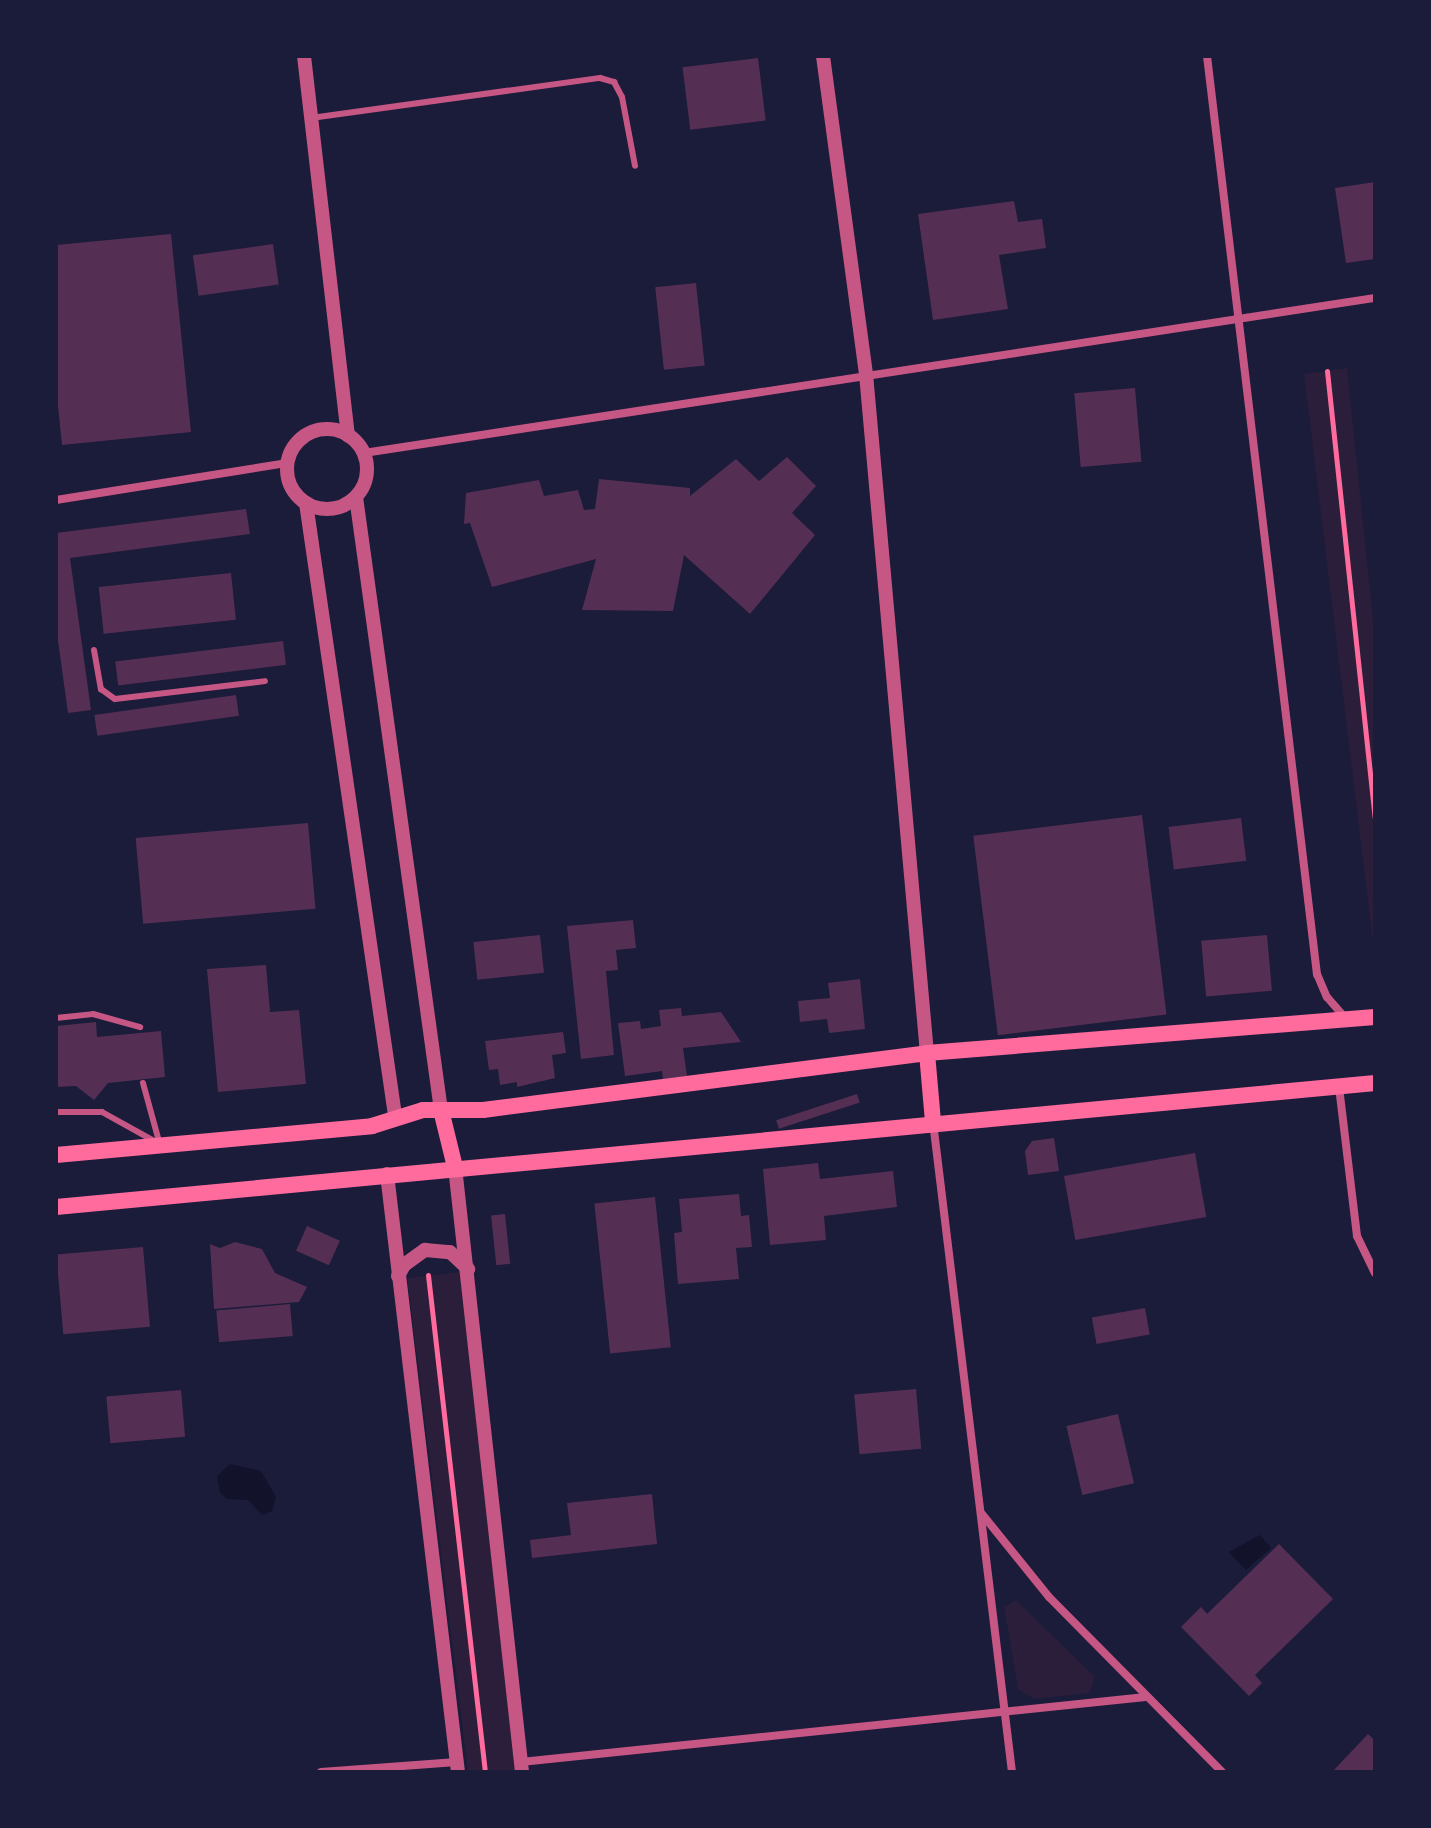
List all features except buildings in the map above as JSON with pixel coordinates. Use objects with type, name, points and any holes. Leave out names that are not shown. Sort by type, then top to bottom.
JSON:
[{"type":"main road","points":[[56,1155],[372,1126],[395,1115],[515,1107],[927,1053],[1375,1017]]},
{"type":"main road","points":[[927,1053],[933,1121]]},
{"type":"main road","points":[[56,1207],[933,1121],[1375,1083]]},
{"type":"main road","points":[[441,1110],[455,1167]]},
{"type":"street","points":[[304,56],[348,435]]},
{"type":"street","points":[[823,56],[866,374],[927,1053]]},
{"type":"street","points":[[1207,56],[1317,974],[1327,997],[1347,1019]]},
{"type":"street","points":[[364,453],[1375,298]]},
{"type":"street","points":[[356,497],[332,509],[306,503],[290,486],[286,463],[304,435],[326,428],[348,435],[364,453],[366,476],[356,497],[441,1110]]},
{"type":"street","points":[[56,500],[286,463]]},
{"type":"street","points":[[306,503],[395,1115]]},
{"type":"street","points":[[1339,1087],[1357,1236],[1375,1273]]},
{"type":"street","points":[[933,1121],[1012,1772]]},
{"type":"street","points":[[455,1167],[521,1767],[1146,1697]]},
{"type":"street","points":[[321,1772],[457,1767],[387,1174]]},
{"type":"street","points":[[398,1276],[404,1265],[425,1250],[450,1252],[468,1269]]},
{"type":"street","points":[[982,1513],[1040,1587],[1222,1772]]},
{"type":"lane","points":[[311,118],[600,78],[614,82],[622,97],[635,166]]},
{"type":"lane","points":[[94,650],[101,689],[115,699],[265,681]]},
{"type":"lane","points":[[56,1018],[93,1014],[140,1027]]},
{"type":"lane","points":[[143,1083],[160,1145]]},
{"type":"lane","points":[[56,1112],[102,1112],[160,1145]]},
{"type":"path","points":[[1327,371],[1375,817]]},
{"type":"path","points":[[425,1250],[485,1772]]},
{"type":"shaded area","points":[[1347,368],[1375,638],[1375,959],[1304,374]]},
{"type":"shaded area","points":[[459,1272],[520,1771],[468,1772],[407,1278]]},
{"type":"shaded area","points":[[230,1464],[261,1471],[276,1497],[272,1511],[262,1515],[248,1500],[227,1499],[220,1493],[217,1476]]},
{"type":"shaded area","points":[[1260,1535],[1271,1548],[1246,1570],[1229,1552]]},
{"type":"shaded area","points":[[1016,1600],[1095,1677],[1090,1693],[1035,1699],[1018,1690],[1004,1607]]}]
